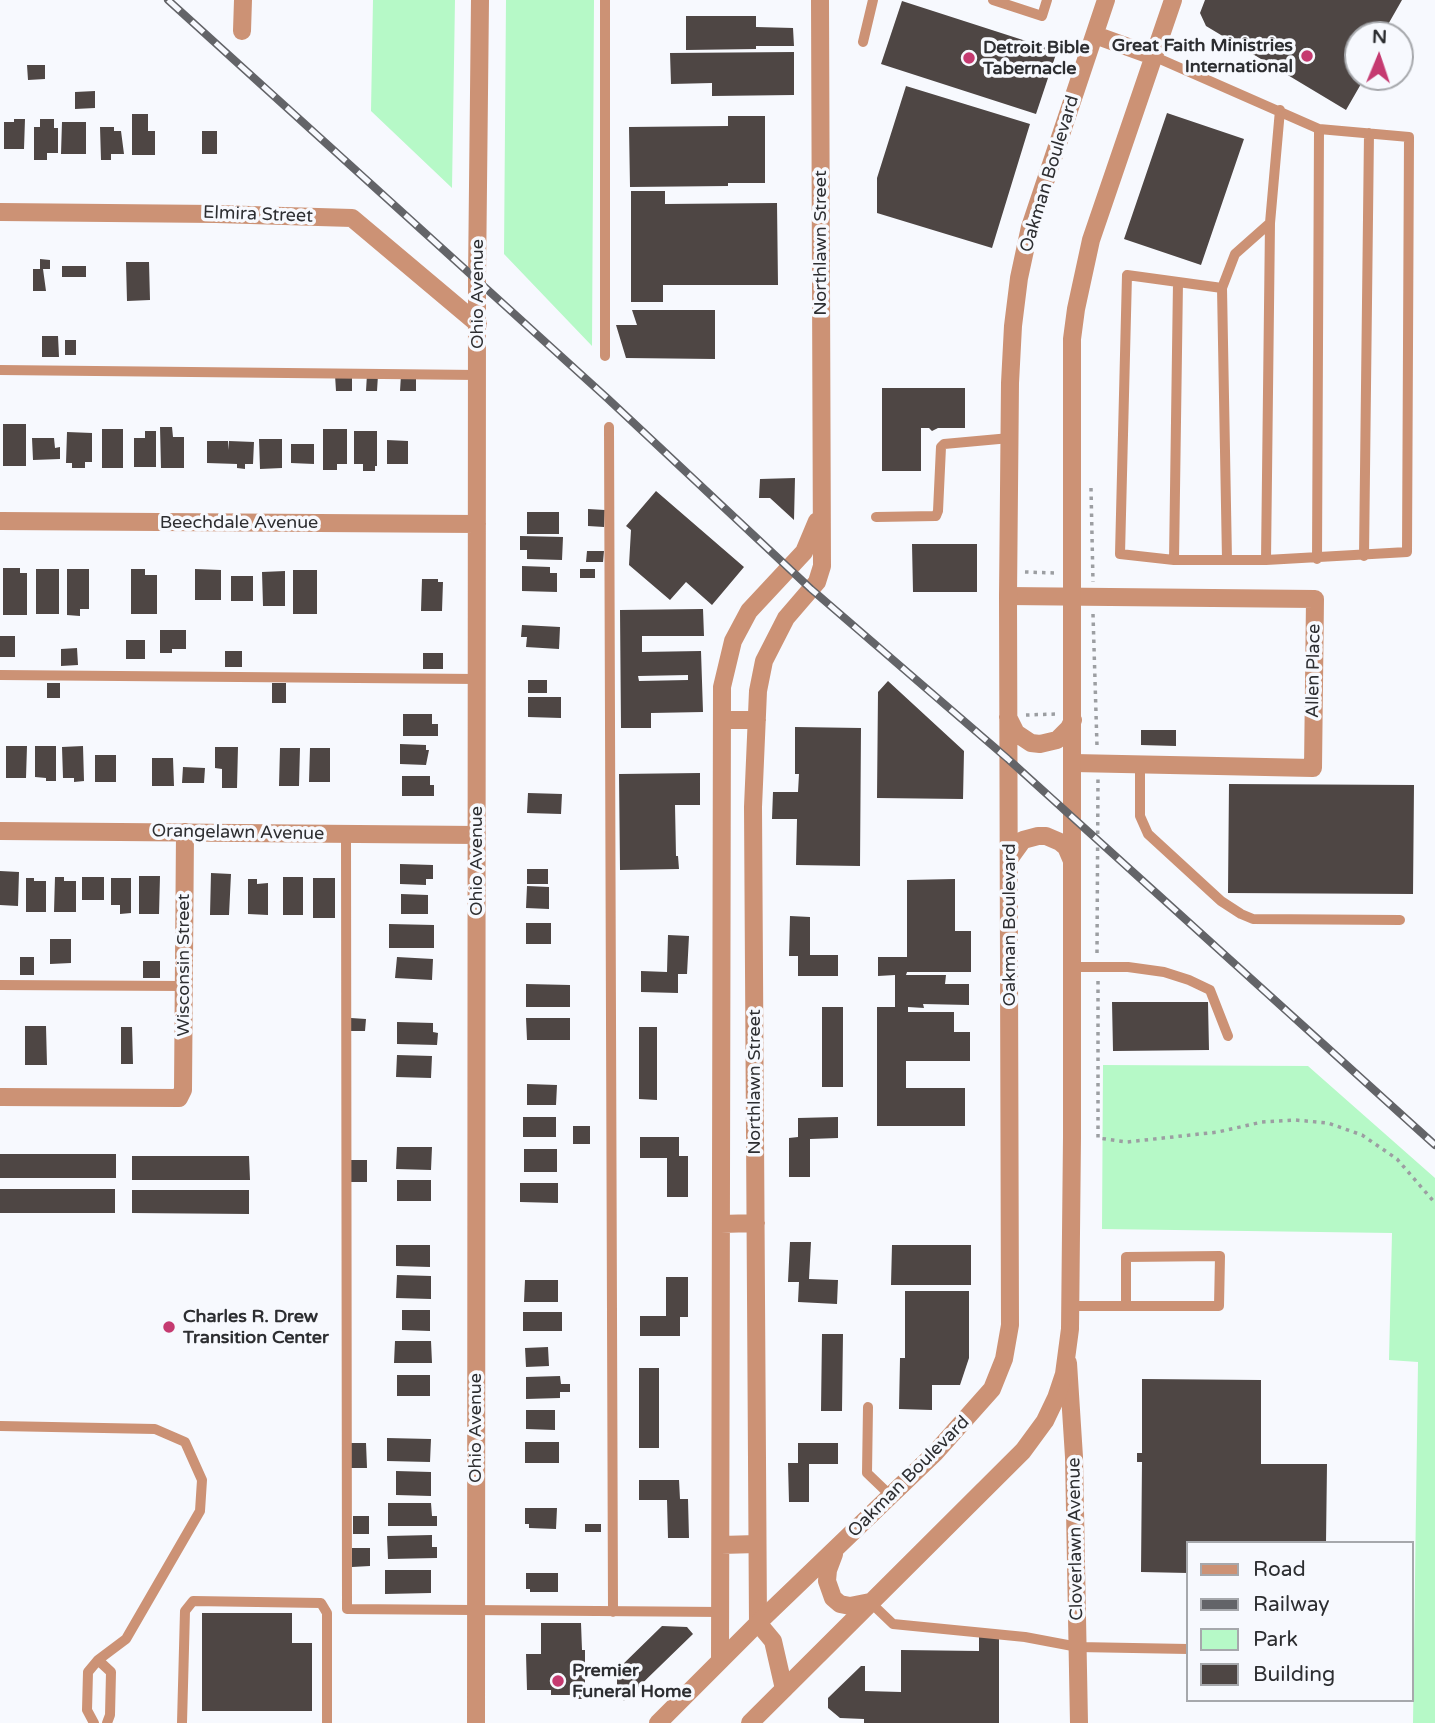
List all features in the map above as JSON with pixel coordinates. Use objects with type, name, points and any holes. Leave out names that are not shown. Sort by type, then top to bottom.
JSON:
[{"type":"street","points":[[242,32],[243,0]]},
{"type":"street","name":"Ohio Avenue","points":[[476,1723],[480,0]]},
{"type":"street","name":"Northlawn Street","points":[[758,1623],[753,807],[758,691],[764,661],[786,618],[817,582],[821,573],[823,487],[820,0]]},
{"type":"street","name":"Oakman Boulevard","points":[[658,1723],[936,1453],[980,1404],[998,1377],[1008,1344],[1010,858],[1015,716],[1008,596],[1013,326],[1030,227],[1106,0]]},
{"type":"street","points":[[750,1723],[1031,1442],[1056,1398],[1068,1356],[1074,763],[1066,717],[1072,596],[1071,370],[1076,309],[1091,240],[1173,0]]},
{"type":"street","points":[[1095,35],[1153,56]]},
{"type":"street","name":"Elmira Street","points":[[0,212],[352,218],[478,324]]},
{"type":"street","name":"Northlawn Street","points":[[720,1660],[722,687],[730,648],[749,611],[804,552],[814,529],[823,487]]},
{"type":"street","name":"Beechdale Avenue","points":[[0,521],[477,524]]},
{"type":"street","name":"Allen Place","points":[[1008,596],[1315,599],[1313,768],[1074,763]]},
{"type":"street","points":[[761,599],[786,618]]},
{"type":"street","points":[[1015,716],[1016,733],[1031,743],[1041,744],[1057,740],[1069,728],[1066,717]]},
{"type":"street","points":[[722,720],[757,720]]},
{"type":"street","points":[[721,807],[753,807]]},
{"type":"street","name":"Orangelawn Avenue","points":[[0,831],[477,835]]},
{"type":"street","name":"Wisconsin Street","points":[[0,1097],[179,1098],[183,1090],[185,832]]},
{"type":"street","points":[[1010,858],[1023,840],[1046,836],[1066,847],[1072,861]]},
{"type":"street","points":[[720,1224],[756,1223]]},
{"type":"street","name":"Cloverlawn Avenue","points":[[1068,1356],[1074,1457],[1079,1723]]},
{"type":"street","points":[[720,1545],[757,1544]]},
{"type":"street","points":[[835,1551],[827,1581],[833,1598],[850,1606],[870,1602]]},
{"type":"street","points":[[758,1623],[773,1641],[784,1689]]},
{"type":"lane","points":[[605,0],[605,356]]},
{"type":"lane","points":[[863,43],[873,0]]},
{"type":"lane","points":[[993,0],[1042,16],[1047,0]]},
{"type":"lane","points":[[1153,56],[1319,129],[1409,138],[1407,552],[1266,560],[1174,560],[1120,554],[1127,275],[1222,288]]},
{"type":"lane","points":[[1266,560],[1270,223],[1280,110]]},
{"type":"lane","points":[[1317,559],[1319,129]]},
{"type":"lane","points":[[1364,556],[1368,133]]},
{"type":"lane","points":[[1227,560],[1222,288],[1235,254],[1270,223]]},
{"type":"lane","points":[[1174,560],[1178,282]]},
{"type":"lane","points":[[0,370],[478,375]]},
{"type":"lane","points":[[609,426],[613,1612]]},
{"type":"lane","points":[[876,517],[936,516],[939,511],[941,447],[944,443],[1010,438]]},
{"type":"lane","points":[[0,675],[477,679]]},
{"type":"lane","points":[[1140,766],[1140,816],[1148,834],[1222,901],[1241,914],[1252,919],[1400,920]]},
{"type":"lane","points":[[346,834],[347,1609],[721,1612]]},
{"type":"lane","points":[[1072,967],[1128,967],[1164,972],[1189,980],[1210,990],[1228,1036]]},
{"type":"lane","points":[[0,985],[183,986]]},
{"type":"lane","points":[[1070,1306],[1219,1306],[1220,1256],[1126,1257],[1126,1305]]},
{"type":"lane","points":[[868,1407],[867,1473],[891,1496]]},
{"type":"lane","points":[[0,1426],[155,1429],[185,1442],[202,1480],[200,1511],[126,1639],[98,1660],[88,1672],[87,1710],[94,1723]]},
{"type":"lane","points":[[182,1723],[186,1611],[193,1601],[321,1603],[327,1612],[327,1723]]},
{"type":"lane","points":[[870,1602],[893,1624],[1025,1637],[1078,1647],[1186,1649]]},
{"type":"lane","points":[[98,1660],[111,1672],[110,1715],[107,1723]]},
{"type":"path","points":[[1023,572],[1058,573]]},
{"type":"path","points":[[1015,716],[1066,717]]},
{"type":"path","points":[[1098,1138],[1127,1142],[1218,1132],[1262,1122],[1295,1120],[1328,1123],[1362,1135],[1397,1158],[1435,1203]]},
{"type":"green space","points":[[373,0],[455,0],[452,188],[371,111]]},
{"type":"green space","points":[[506,0],[594,0],[592,346],[504,254]]},
{"type":"green space","points":[[1103,1065],[1308,1066],[1435,1178],[1435,1723],[1413,1723],[1418,1362],[1389,1360],[1392,1233],[1102,1229]]},
{"type":"building","name":"Great Faith Ministries International","points":[[1205,0],[1402,0],[1390,21],[1344,21],[1344,91],[1357,91],[1346,110],[1206,26],[1200,13]]},
{"type":"building","name":"Detroit Bible Tabernacle","points":[[902,1],[1057,51],[1036,114],[881,64]]},
{"type":"building","points":[[686,16],[756,16],[756,27],[793,28],[794,46],[686,50]]},
{"type":"building","points":[[794,52],[794,95],[712,96],[712,83],[671,84],[670,53]]},
{"type":"building","points":[[27,65],[45,65],[45,79],[28,80]]},
{"type":"building","points":[[906,86],[1030,124],[992,248],[877,213],[877,178]]},
{"type":"building","points":[[95,91],[95,108],[75,109],[75,92]]},
{"type":"building","points":[[1167,113],[1244,139],[1201,265],[1124,239]]},
{"type":"building","points":[[132,114],[148,114],[148,131],[155,131],[155,155],[132,155]]},
{"type":"building","points":[[728,116],[765,116],[765,183],[630,187],[629,127],[728,126]]},
{"type":"building","points":[[14,119],[25,119],[24,149],[4,149],[4,122],[14,122]]},
{"type":"building","points":[[40,119],[54,119],[54,128],[58,128],[58,153],[47,153],[47,160],[34,160],[34,127],[40,127]]},
{"type":"building","points":[[62,122],[86,122],[86,154],[61,154]]},
{"type":"building","points":[[100,127],[114,127],[114,131],[121,131],[124,154],[111,154],[111,160],[101,160]]},
{"type":"building","points":[[202,131],[217,131],[217,154],[202,154]]},
{"type":"building","points":[[631,191],[665,191],[665,204],[777,203],[778,285],[663,285],[663,302],[631,302]]},
{"type":"building","points":[[40,259],[50,260],[50,269],[43,269],[46,291],[33,291],[33,269],[40,269]]},
{"type":"building","points":[[126,262],[149,262],[150,300],[127,301]]},
{"type":"building","points":[[62,266],[86,266],[86,277],[62,277]]},
{"type":"building","points":[[632,310],[715,310],[715,359],[626,358],[616,325],[637,325]]},
{"type":"building","points":[[42,336],[58,336],[59,357],[42,357]]},
{"type":"building","points":[[65,340],[76,340],[76,355],[65,355]]},
{"type":"building","points":[[367,374],[378,375],[377,391],[366,391]]},
{"type":"building","points":[[335,375],[352,375],[352,391],[336,391]]},
{"type":"building","points":[[401,375],[416,375],[416,391],[400,391]]},
{"type":"building","points":[[882,388],[965,388],[965,428],[938,428],[932,431],[929,428],[921,428],[921,471],[882,471]]},
{"type":"building","points":[[3,424],[26,424],[26,466],[3,466]]},
{"type":"building","points":[[160,427],[172,427],[173,437],[184,437],[184,468],[161,468]]},
{"type":"building","points":[[102,429],[123,429],[123,468],[102,468]]},
{"type":"building","points":[[323,429],[347,429],[347,464],[337,464],[337,470],[323,470]]},
{"type":"building","points":[[145,431],[156,431],[156,467],[134,467],[134,438],[145,438]]},
{"type":"building","points":[[354,431],[377,431],[375,471],[363,471],[363,464],[354,464]]},
{"type":"building","points":[[67,432],[92,433],[92,462],[85,462],[85,468],[72,468],[72,463],[66,463]]},
{"type":"building","points":[[32,438],[54,438],[55,448],[60,447],[60,459],[33,460]]},
{"type":"building","points":[[259,439],[282,439],[282,468],[260,469]]},
{"type":"building","points":[[387,440],[408,441],[408,464],[387,464]]},
{"type":"building","points":[[207,441],[228,441],[228,450],[229,441],[254,442],[253,464],[245,464],[245,469],[237,468],[237,464],[207,463]]},
{"type":"building","points":[[291,444],[314,444],[314,464],[291,463]]},
{"type":"building","points":[[795,478],[794,520],[770,498],[759,498],[760,479]]},
{"type":"building","points":[[656,491],[744,567],[712,605],[686,582],[670,600],[629,565],[631,530],[626,526]]},
{"type":"building","points":[[588,509],[605,510],[604,527],[588,526]]},
{"type":"building","points":[[527,512],[559,512],[559,534],[527,534]]},
{"type":"building","points":[[520,536],[563,537],[562,560],[527,559],[527,550],[520,550]]},
{"type":"building","points":[[912,544],[977,544],[977,592],[913,592]]},
{"type":"building","points":[[587,551],[604,551],[603,562],[586,562]]},
{"type":"building","points":[[522,566],[550,567],[550,573],[557,573],[557,592],[522,591]]},
{"type":"building","points":[[3,568],[20,568],[20,573],[27,573],[27,615],[3,615]]},
{"type":"building","points":[[36,569],[59,569],[59,614],[36,614]]},
{"type":"building","points":[[67,569],[89,569],[89,609],[80,609],[80,616],[67,615]]},
{"type":"building","points":[[131,569],[145,569],[145,575],[157,575],[157,614],[131,614]]},
{"type":"building","points":[[195,569],[221,570],[221,600],[195,600]]},
{"type":"building","points":[[580,569],[595,569],[595,578],[580,578]]},
{"type":"building","points":[[293,570],[317,570],[317,614],[293,614]]},
{"type":"building","points":[[285,571],[285,606],[263,606],[262,572]]},
{"type":"building","points":[[231,576],[253,576],[253,601],[231,601]]},
{"type":"building","points":[[422,579],[438,579],[438,582],[443,582],[442,611],[421,611]]},
{"type":"building","points":[[703,609],[704,636],[642,636],[642,652],[701,651],[703,712],[651,713],[651,728],[621,728],[620,610]],"holes":[[[688,675],[688,680],[639,681],[638,676]]]},
{"type":"building","points":[[522,625],[560,627],[559,649],[526,647],[527,637],[521,637]]},
{"type":"building","points":[[160,630],[186,630],[186,649],[172,649],[172,653],[160,653]]},
{"type":"building","points":[[0,636],[15,636],[15,657],[0,657]]},
{"type":"building","points":[[126,640],[145,640],[145,659],[126,659]]},
{"type":"building","points":[[77,648],[78,665],[61,666],[61,649]]},
{"type":"building","points":[[225,651],[242,651],[242,667],[225,667]]},
{"type":"building","points":[[423,653],[443,653],[443,669],[423,669]]},
{"type":"building","points":[[528,680],[547,680],[547,693],[528,693]]},
{"type":"building","points":[[888,681],[964,751],[963,799],[877,798],[878,692]]},
{"type":"building","points":[[47,683],[60,683],[60,698],[47,698]]},
{"type":"building","points":[[272,683],[286,683],[286,703],[272,703]]},
{"type":"building","points":[[528,697],[561,697],[561,718],[528,717]]},
{"type":"building","points":[[403,714],[432,714],[432,724],[438,724],[438,736],[403,736]]},
{"type":"building","points":[[795,727],[861,728],[860,866],[796,865],[797,819],[772,819],[773,792],[798,792],[799,774],[795,774]]},
{"type":"building","points":[[1141,730],[1176,730],[1176,746],[1141,745]]},
{"type":"building","points":[[400,744],[426,745],[426,750],[429,750],[426,765],[400,764]]},
{"type":"building","points":[[6,746],[27,746],[26,778],[6,778]]},
{"type":"building","points":[[35,746],[56,746],[56,781],[35,777]]},
{"type":"building","points":[[83,746],[84,781],[74,782],[74,778],[63,778],[62,747]]},
{"type":"building","points":[[215,747],[238,747],[237,788],[222,788],[222,769],[215,768]]},
{"type":"building","points":[[280,748],[300,748],[299,786],[279,786]]},
{"type":"building","points":[[310,748],[330,748],[330,782],[309,782]]},
{"type":"building","points":[[95,755],[116,755],[116,782],[95,782]]},
{"type":"building","points":[[152,758],[173,758],[174,786],[152,786]]},
{"type":"building","points":[[183,767],[205,768],[204,783],[182,783]]},
{"type":"building","points":[[700,773],[700,805],[675,805],[676,856],[679,869],[620,870],[619,774]]},
{"type":"building","points":[[402,776],[430,776],[430,785],[434,785],[434,796],[402,796]]},
{"type":"building","points":[[1229,784],[1414,785],[1413,894],[1228,893]]},
{"type":"building","points":[[528,793],[562,794],[561,814],[527,813]]},
{"type":"building","points":[[400,864],[433,865],[433,879],[426,879],[426,885],[400,884]]},
{"type":"building","points":[[527,869],[548,869],[548,884],[527,884]]},
{"type":"building","points":[[0,871],[19,872],[18,906],[0,905]]},
{"type":"building","points":[[211,873],[231,874],[229,915],[210,915]]},
{"type":"building","points":[[139,876],[160,876],[159,914],[139,914]]},
{"type":"building","points":[[55,877],[64,877],[64,881],[76,881],[76,912],[54,912]]},
{"type":"building","points":[[82,877],[104,877],[104,900],[82,900]]},
{"type":"building","points":[[283,877],[303,877],[303,915],[283,915]]},
{"type":"building","points":[[26,878],[46,881],[46,912],[26,912]]},
{"type":"building","points":[[111,878],[131,878],[131,913],[120,914],[120,905],[111,905]]},
{"type":"building","points":[[313,878],[335,878],[335,918],[313,918]]},
{"type":"building","points":[[248,879],[257,879],[257,884],[268,883],[268,915],[248,914]]},
{"type":"building","points":[[955,879],[955,931],[971,931],[971,972],[907,972],[906,975],[946,975],[945,984],[969,984],[969,1005],[923,1004],[924,1008],[908,1007],[908,1012],[954,1012],[954,1032],[970,1032],[970,1061],[906,1061],[906,1088],[965,1088],[965,1126],[877,1126],[877,1007],[895,1007],[895,975],[878,976],[878,957],[907,957],[907,880]]},
{"type":"building","points":[[527,886],[549,887],[549,909],[526,908]]},
{"type":"building","points":[[401,894],[428,895],[428,914],[401,914]]},
{"type":"building","points":[[790,916],[810,917],[810,955],[838,955],[838,976],[798,976],[798,956],[789,956]]},
{"type":"building","points":[[526,923],[551,923],[551,944],[526,944]]},
{"type":"building","points":[[389,924],[434,925],[434,948],[389,948]]},
{"type":"building","points":[[668,935],[689,936],[687,974],[678,974],[678,993],[641,992],[641,971],[667,972]]},
{"type":"building","points":[[50,939],[71,939],[71,963],[50,964]]},
{"type":"building","points":[[20,957],[34,957],[34,975],[20,975]]},
{"type":"building","points":[[397,957],[433,959],[432,980],[395,978]]},
{"type":"building","points":[[143,961],[160,961],[160,978],[143,978]]},
{"type":"building","points":[[526,984],[570,985],[570,1007],[526,1007]]},
{"type":"building","points":[[1112,1002],[1208,1002],[1209,1050],[1113,1051]]},
{"type":"building","points":[[822,1007],[843,1007],[843,1087],[822,1087]]},
{"type":"building","points":[[351,1018],[366,1019],[365,1031],[350,1031]]},
{"type":"building","points":[[526,1018],[570,1018],[570,1040],[527,1040]]},
{"type":"building","points":[[397,1022],[433,1023],[433,1032],[438,1033],[437,1045],[397,1044]]},
{"type":"building","points":[[25,1026],[46,1026],[47,1065],[25,1065]]},
{"type":"building","points":[[121,1027],[132,1027],[133,1064],[121,1064]]},
{"type":"building","points":[[639,1027],[657,1027],[657,1100],[639,1099]]},
{"type":"building","points":[[397,1055],[432,1056],[431,1078],[396,1077]]},
{"type":"building","points":[[527,1084],[557,1085],[556,1105],[527,1105]]},
{"type":"building","points":[[523,1117],[556,1117],[556,1137],[523,1137]]},
{"type":"building","points":[[838,1117],[838,1138],[810,1139],[810,1177],[789,1177],[789,1138],[798,1137],[798,1118]]},
{"type":"building","points":[[573,1126],[590,1126],[590,1144],[573,1144]]},
{"type":"building","points":[[640,1137],[679,1137],[679,1156],[688,1156],[688,1197],[667,1197],[667,1158],[640,1158]]},
{"type":"building","points":[[397,1147],[432,1147],[431,1170],[396,1169]]},
{"type":"building","points":[[524,1149],[557,1149],[557,1172],[524,1172]]},
{"type":"building","points":[[0,1154],[116,1154],[116,1178],[0,1178]]},
{"type":"building","points":[[132,1156],[249,1156],[250,1180],[132,1180]]},
{"type":"building","points":[[351,1160],[367,1160],[367,1182],[351,1182]]},
{"type":"building","points":[[397,1180],[431,1180],[431,1201],[397,1201]]},
{"type":"building","points":[[520,1183],[558,1183],[558,1203],[520,1202]]},
{"type":"building","points":[[0,1189],[115,1189],[115,1213],[0,1213]]},
{"type":"building","points":[[132,1190],[249,1190],[249,1214],[132,1213]]},
{"type":"building","points":[[790,1242],[811,1242],[809,1279],[838,1280],[837,1304],[798,1302],[799,1282],[788,1282]]},
{"type":"building","points":[[396,1245],[430,1245],[430,1267],[396,1266]]},
{"type":"building","points":[[892,1245],[971,1245],[971,1285],[891,1285]]},
{"type":"building","points":[[397,1275],[431,1276],[431,1299],[396,1298]]},
{"type":"building","points":[[666,1277],[688,1277],[688,1317],[680,1317],[680,1336],[640,1336],[640,1316],[666,1316]]},
{"type":"building","points":[[525,1280],[558,1280],[558,1302],[524,1302]]},
{"type":"building","points":[[905,1291],[969,1291],[969,1358],[960,1385],[932,1385],[932,1410],[899,1409],[900,1358],[905,1358]]},
{"type":"building","points":[[402,1310],[430,1310],[430,1331],[402,1330]]},
{"type":"building","points":[[523,1312],[562,1312],[562,1331],[523,1331]]},
{"type":"building","points":[[822,1334],[843,1334],[842,1411],[821,1411]]},
{"type":"building","points":[[395,1341],[431,1341],[432,1363],[394,1363]]},
{"type":"building","points":[[548,1347],[549,1366],[526,1367],[525,1348]]},
{"type":"building","points":[[639,1368],[659,1368],[659,1448],[639,1448]]},
{"type":"building","points":[[397,1375],[430,1375],[430,1396],[397,1396]]},
{"type":"building","points":[[560,1376],[561,1384],[570,1384],[570,1392],[560,1392],[560,1398],[526,1399],[526,1377]]},
{"type":"building","points":[[1142,1379],[1261,1380],[1261,1464],[1327,1464],[1326,1541],[1186,1541],[1186,1573],[1141,1572],[1142,1462],[1137,1462],[1137,1453],[1142,1453]]},
{"type":"building","points":[[526,1410],[555,1410],[555,1430],[526,1429]]},
{"type":"building","points":[[387,1438],[431,1439],[430,1462],[387,1461]]},
{"type":"building","points":[[525,1442],[559,1442],[559,1463],[525,1463]]},
{"type":"building","points":[[350,1443],[366,1443],[367,1468],[350,1468]]},
{"type":"building","points":[[798,1443],[838,1443],[838,1464],[809,1464],[809,1502],[789,1502],[788,1463],[798,1463]]},
{"type":"building","points":[[396,1471],[431,1472],[431,1496],[396,1495]]},
{"type":"building","points":[[639,1480],[679,1480],[680,1499],[688,1499],[689,1538],[668,1538],[667,1500],[639,1500]]},
{"type":"building","points":[[388,1503],[431,1503],[432,1516],[437,1516],[437,1526],[388,1526]]},
{"type":"building","points":[[525,1508],[557,1508],[556,1529],[529,1528],[529,1524],[525,1524]]},
{"type":"building","points":[[353,1516],[369,1516],[369,1534],[353,1534]]},
{"type":"building","points":[[585,1524],[601,1524],[601,1532],[585,1532]]},
{"type":"building","points":[[432,1535],[432,1547],[437,1547],[437,1558],[388,1559],[387,1536]]},
{"type":"building","points":[[352,1548],[370,1548],[370,1566],[352,1567]]},
{"type":"building","points":[[385,1570],[431,1570],[431,1593],[385,1594]]},
{"type":"building","points":[[526,1573],[558,1573],[558,1592],[530,1592],[530,1589],[526,1589]]},
{"type":"building","points":[[202,1613],[292,1613],[292,1643],[312,1643],[312,1711],[202,1711]]},
{"type":"building","points":[[541,1623],[581,1623],[582,1650],[585,1650],[585,1699],[573,1699],[573,1695],[551,1695],[551,1690],[527,1690],[526,1654],[541,1654]]},
{"type":"building","points":[[662,1626],[687,1627],[693,1634],[624,1701],[617,1694],[617,1670]]},
{"type":"building","points":[[979,1636],[999,1636],[999,1723],[864,1723],[864,1719],[840,1718],[828,1708],[828,1698],[861,1666],[865,1666],[865,1691],[901,1692],[901,1650],[979,1651]]},
{"type":"railway","points":[[168,0],[607,398],[811,589],[1008,759],[1435,1145]]},
{"type":"place","name":"Great Faith Ministries International","points":[[1307,56]]},
{"type":"place","name":"Detroit Bible Tabernacle","points":[[969,58]]},
{"type":"place","name":"Charles R. Drew Transition Center","points":[[169,1327]]},
{"type":"place","name":"Premier Funeral Home","points":[[558,1681]]}]
